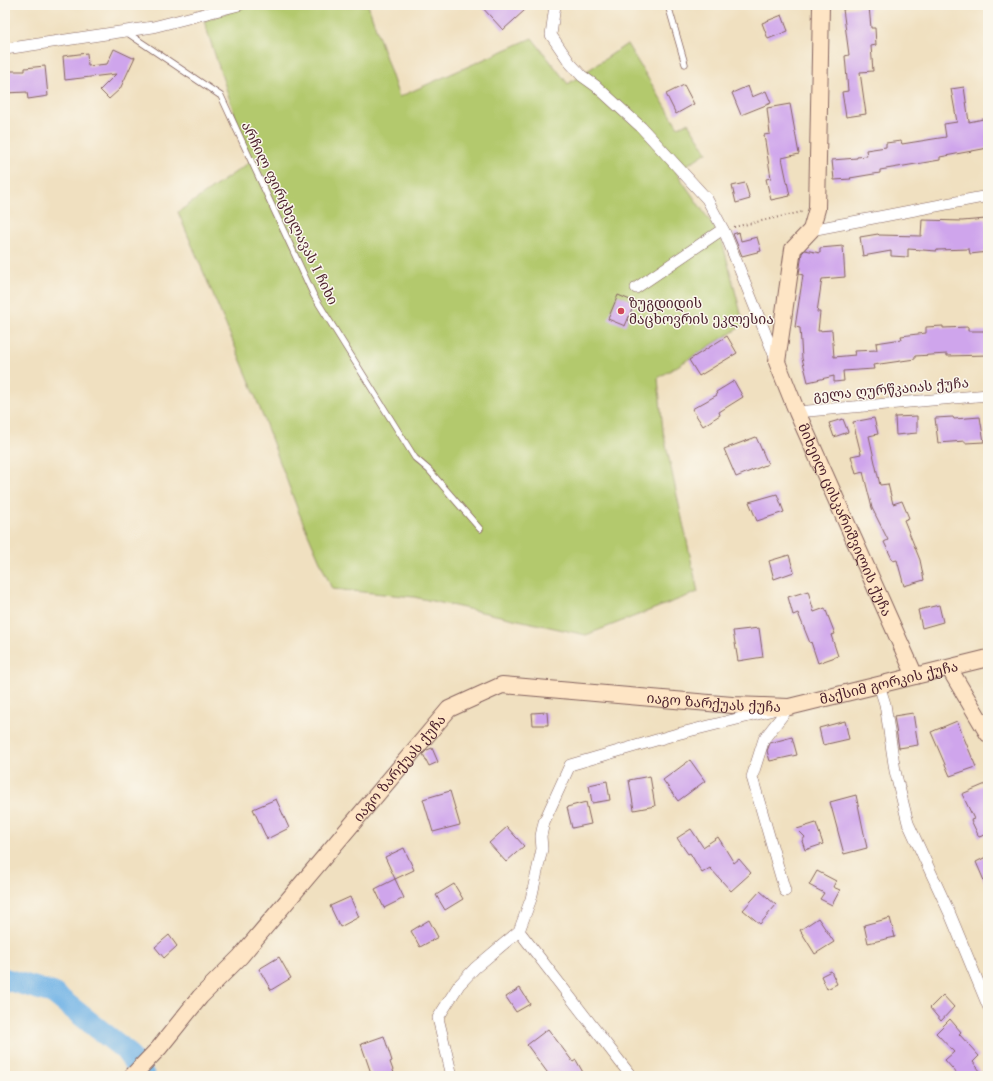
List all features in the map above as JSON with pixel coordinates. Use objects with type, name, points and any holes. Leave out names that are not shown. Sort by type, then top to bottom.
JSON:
[{"type":"street","points":[[5,49],[153,27],[239,5]]},
{"type":"street","points":[[555,5],[551,35],[570,63],[582,76],[596,86],[641,127],[707,199],[723,229],[777,362]]},
{"type":"street","points":[[777,362],[793,249],[811,230],[817,208],[821,5]]},
{"type":"street","points":[[811,230],[988,196]]},
{"type":"street","points":[[636,288],[723,229]]},
{"type":"street","name":"მიხეილ ცისკარიშვილის ქუჩა","points":[[777,362],[797,412],[915,676]]},
{"type":"street","name":"გელა ღურწკაიას ქუჩა","points":[[797,412],[988,395]]},
{"type":"street","name":"მაქსიმ გორკის ქუჩა","points":[[789,706],[988,658]]},
{"type":"street","points":[[949,668],[988,734]]},
{"type":"street","name":"იაგო ზარქუას ქუჩა","points":[[132,1076],[159,1048],[200,997],[240,957],[449,709],[502,685],[732,705],[789,706]]},
{"type":"street","points":[[878,685],[885,704],[895,771],[908,823],[950,914],[988,1006]]},
{"type":"street","points":[[785,891],[752,777],[764,739],[789,706]]},
{"type":"street","points":[[452,1076],[438,1018],[464,979],[519,931],[531,899],[542,849],[541,836],[544,822],[570,765],[677,734],[789,706]]},
{"type":"street","points":[[519,931],[631,1076]]},
{"type":"lane","points":[[668,5],[685,64]]},
{"type":"lane","name":"არჩილ ფირცხელავას I ჩიხი","points":[[124,31],[221,96],[314,296],[415,458],[429,470],[480,528]]},
{"type":"path","points":[[723,229],[817,208]]},
{"type":"green space","points":[[248,5],[368,5],[399,97],[532,38],[568,84],[627,44],[678,127],[688,123],[707,152],[676,172],[721,237],[744,325],[658,378],[663,431],[698,592],[586,635],[414,597],[332,589],[299,513],[250,382],[178,212],[250,162],[204,21]]},
{"type":"building","points":[[480,5],[520,5],[525,10],[503,30]]},
{"type":"building","points":[[869,6],[871,28],[875,28],[876,45],[871,46],[873,71],[860,72],[866,114],[846,117],[842,92],[848,91],[845,56],[849,55],[843,9]]},
{"type":"building","points":[[782,15],[788,31],[768,39],[762,23]]},
{"type":"building","points":[[114,49],[133,58],[135,57],[120,89],[109,99],[100,90],[116,74],[65,80],[63,56],[87,53],[88,66],[107,64]]},
{"type":"building","points":[[45,66],[48,96],[28,99],[27,92],[5,93],[5,71],[25,71],[25,68]]},
{"type":"building","points":[[684,85],[694,104],[676,114],[666,94]]},
{"type":"building","points":[[748,86],[752,97],[766,91],[771,103],[741,115],[732,93]]},
{"type":"building","points":[[964,87],[969,122],[988,118],[988,148],[940,157],[940,160],[880,170],[880,173],[850,178],[851,179],[834,180],[832,160],[867,156],[866,150],[886,147],[886,143],[901,141],[902,144],[946,137],[944,124],[957,122],[951,89]]},
{"type":"building","points":[[790,104],[799,154],[782,158],[790,196],[771,200],[766,179],[771,178],[764,135],[770,134],[767,108]]},
{"type":"building","points":[[745,183],[750,199],[736,203],[732,186]]},
{"type":"building","points":[[986,219],[988,252],[970,254],[969,249],[937,251],[908,249],[908,257],[891,256],[891,251],[863,256],[860,237],[878,234],[921,236],[922,220],[962,221]]},
{"type":"building","points":[[739,232],[741,241],[757,237],[761,251],[742,256],[733,234]]},
{"type":"building","points":[[843,246],[845,277],[822,279],[817,312],[820,312],[818,331],[832,330],[834,357],[855,355],[854,351],[877,350],[876,343],[902,339],[901,336],[926,333],[926,327],[943,326],[943,328],[968,327],[968,331],[988,331],[988,355],[947,356],[947,354],[915,356],[915,359],[873,365],[874,369],[843,371],[844,381],[834,382],[834,376],[808,382],[802,358],[800,328],[795,327],[803,275],[799,274],[802,253],[805,250],[820,253],[820,248]]},
{"type":"building","name":"ზუგდიდის მაცხოვრის ეკლესია","points":[[618,295],[635,302],[625,326],[608,319]]},
{"type":"building","points":[[727,336],[737,353],[699,376],[689,360]]},
{"type":"building","points":[[734,381],[743,397],[719,412],[720,415],[703,426],[692,409],[717,395],[716,392]]},
{"type":"building","points":[[917,416],[917,433],[896,435],[895,417]]},
{"type":"building","points":[[953,417],[954,419],[980,417],[984,442],[965,443],[965,441],[938,443],[935,418]]},
{"type":"building","points":[[874,418],[878,434],[869,436],[880,485],[888,484],[893,504],[902,501],[909,518],[904,520],[920,560],[924,580],[904,586],[897,560],[893,561],[884,542],[888,540],[872,508],[863,472],[856,474],[851,456],[861,454],[853,422]]},
{"type":"building","points":[[843,419],[848,432],[834,437],[829,423]]},
{"type":"building","points":[[756,437],[768,464],[736,477],[724,449]]},
{"type":"building","points":[[777,494],[784,512],[757,521],[749,502]]},
{"type":"building","points":[[789,555],[794,572],[774,579],[769,561]]},
{"type":"building","points":[[808,591],[814,612],[825,608],[835,634],[831,635],[838,656],[818,663],[811,642],[810,643],[798,613],[793,615],[788,597]]},
{"type":"building","points":[[939,605],[943,622],[922,628],[918,610]]},
{"type":"building","points":[[759,628],[763,657],[738,661],[733,631]]},
{"type":"building","points":[[547,712],[548,725],[533,725],[532,713]]},
{"type":"building","points":[[913,713],[918,745],[899,748],[894,716]]},
{"type":"building","points":[[845,721],[849,739],[823,745],[819,728]]},
{"type":"building","points":[[957,721],[976,767],[950,776],[931,732]]},
{"type":"building","points":[[792,737],[797,755],[770,761],[767,751],[770,743]]},
{"type":"building","points":[[432,748],[438,762],[429,766],[423,754]]},
{"type":"building","points":[[690,760],[705,781],[678,801],[663,780]]},
{"type":"building","points":[[650,776],[655,806],[634,810],[629,780]]},
{"type":"building","points":[[607,781],[610,800],[592,803],[589,785]]},
{"type":"building","points":[[988,783],[988,834],[979,837],[971,820],[974,819],[962,794]]},
{"type":"building","points":[[450,791],[460,825],[433,832],[423,799]]},
{"type":"building","points":[[856,795],[867,848],[844,854],[830,802]]},
{"type":"building","points":[[276,799],[289,828],[267,839],[253,809]]},
{"type":"building","points":[[586,802],[591,824],[572,828],[567,807]]},
{"type":"building","points":[[816,823],[823,844],[805,850],[802,841],[805,837],[797,829]]},
{"type":"building","points":[[507,827],[524,846],[506,862],[489,843]]},
{"type":"building","points":[[691,829],[703,847],[718,837],[734,863],[739,859],[751,873],[731,891],[710,868],[702,873],[690,853],[688,854],[677,838]]},
{"type":"building","points":[[404,848],[414,870],[395,879],[385,857]]},
{"type":"building","points":[[988,856],[988,890],[976,862]]},
{"type":"building","points":[[817,871],[836,881],[833,887],[840,890],[832,905],[820,899],[824,893],[809,885]]},
{"type":"building","points":[[395,879],[404,898],[384,908],[375,889]]},
{"type":"building","points":[[454,884],[463,899],[445,910],[436,895]]},
{"type":"building","points":[[760,891],[776,905],[760,924],[743,910]]},
{"type":"building","points":[[350,897],[359,917],[340,927],[330,906]]},
{"type":"building","points":[[818,918],[834,942],[815,954],[800,930]]},
{"type":"building","points":[[890,918],[895,937],[868,943],[864,925]]},
{"type":"building","points":[[429,920],[438,937],[420,947],[411,931]]},
{"type":"building","points":[[169,935],[177,946],[164,958],[155,947]]},
{"type":"building","points":[[279,957],[291,978],[271,990],[259,969]]},
{"type":"building","points":[[831,971],[837,984],[827,989],[821,976]]},
{"type":"building","points":[[520,988],[530,1004],[516,1012],[506,997]]},
{"type":"building","points":[[943,995],[954,1007],[941,1021],[930,1008]]},
{"type":"building","points":[[950,1019],[961,1032],[959,1034],[979,1056],[973,1062],[984,1076],[959,1076],[945,1060],[954,1052],[936,1033]]},
{"type":"building","points":[[548,1029],[573,1062],[576,1060],[585,1076],[550,1076],[527,1045]]},
{"type":"building","points":[[384,1036],[392,1061],[390,1062],[394,1073],[385,1076],[372,1076],[361,1044]]},
{"type":"waterway","points":[[5,979],[53,993],[125,1050],[144,1076]]},
{"type":"place","name":"ზუგდიდის მაცხოვრის ეკლესია","points":[[621,311]]}]
